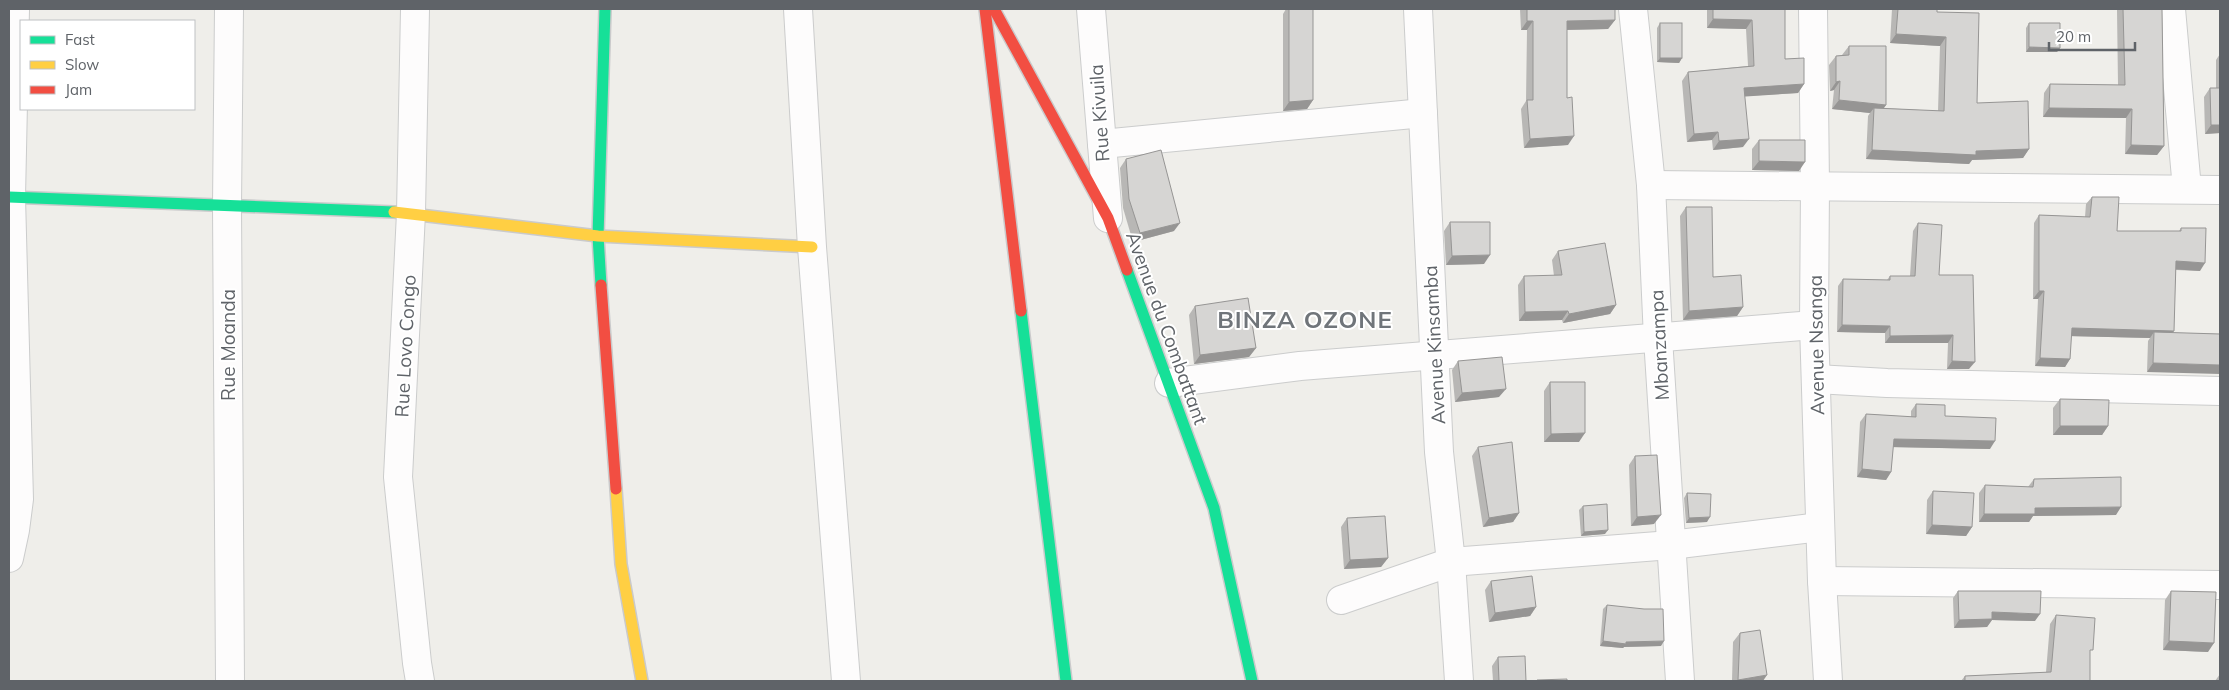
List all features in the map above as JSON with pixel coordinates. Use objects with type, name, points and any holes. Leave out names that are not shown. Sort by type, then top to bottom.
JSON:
[{"type":"street","points":[[9,558],[19,498],[10,197],[15,9]]},
{"type":"street","name":"Rue Moanda","points":[[229,9],[227,205],[230,681]]},
{"type":"street","name":"Rue Lovo Congo","points":[[415,9],[411,213],[398,477],[420,681]]},
{"type":"street","points":[[605,9],[598,236],[621,564],[642,681]]},
{"type":"street","points":[[798,9],[812,246],[846,681]]},
{"type":"street","points":[[985,9],[1066,681]]},
{"type":"street","name":"Avenue du Combattant","points":[[994,9],[1108,218],[1214,508],[1252,681]]},
{"type":"street","name":"Rue Kivuila","points":[[1091,9],[1108,218]]},
{"type":"street","name":"Avenue Kinsamba","points":[[1418,9],[1439,452],[1451,562],[1459,681]]},
{"type":"street","name":"Mbanzampa","points":[[1633,9],[1651,185],[1658,338],[1680,681]]},
{"type":"street","name":"Avenue Nsanga","points":[[1813,9],[1816,186],[1814,325],[1822,581],[1828,681]]},
{"type":"street","points":[[2171,9],[2187,189]]},
{"type":"street","points":[[1102,144],[1423,113]]},
{"type":"street","points":[[1651,185],[2220,190]]},
{"type":"street","points":[[10,197],[411,213],[598,236],[812,246]]},
{"type":"street","points":[[1169,384],[1300,366],[1814,325]]},
{"type":"street","points":[[1816,379],[1887,383],[2220,391]]},
{"type":"street","points":[[1341,600],[1451,562],[1671,545],[1820,527]]},
{"type":"street","points":[[1822,581],[2220,585]]},
{"type":"building","points":[[1289,9],[1313,9],[1313,100],[1289,102]]},
{"type":"building","points":[[1527,9],[1615,9],[1615,20],[1567,21],[1567,98],[1572,97],[1574,136],[1530,139],[1527,100],[1533,100],[1533,21],[1527,21]]},
{"type":"building","points":[[1713,9],[1785,9],[1785,59],[1804,58],[1804,84],[1744,88],[1749,139],[1719,141],[1718,132],[1694,134],[1688,72],[1754,66],[1752,20],[1713,19]]},
{"type":"building","points":[[1898,9],[1937,9],[1937,12],[1979,13],[1977,103],[2028,101],[2029,149],[1976,151],[1976,155],[1872,150],[1874,108],[1944,111],[1946,37],[1896,34]]},
{"type":"building","points":[[2123,9],[2162,9],[2164,146],[2131,145],[2132,109],[2049,108],[2050,84],[2125,85]]},
{"type":"building","points":[[1660,23],[1682,23],[1682,58],[1660,58]]},
{"type":"building","points":[[2029,23],[2060,23],[2060,48],[2029,47]]},
{"type":"building","points":[[1849,46],[1886,46],[1886,105],[1839,100],[1840,81],[1836,82],[1836,56],[1849,55]]},
{"type":"building","points":[[2210,88],[2220,88],[2220,125],[2211,125]]},
{"type":"building","points":[[1759,140],[1805,140],[1805,162],[1759,161]]},
{"type":"building","points":[[1161,150],[1180,223],[1140,233],[1129,199],[1126,159]]},
{"type":"building","points":[[2092,197],[2119,197],[2117,231],[2181,231],[2181,228],[2206,228],[2205,263],[2176,261],[2174,331],[2072,328],[2070,359],[2040,358],[2044,291],[2039,291],[2039,215],[2090,217]]},
{"type":"building","points":[[1686,207],[1712,207],[1713,277],[1741,275],[1743,307],[1689,311]]},
{"type":"building","points":[[1450,222],[1490,222],[1490,255],[1452,256]]},
{"type":"building","points":[[1918,223],[1942,225],[1939,275],[1973,275],[1975,362],[1952,361],[1953,335],[1890,336],[1890,326],[1842,325],[1843,279],[1890,280],[1890,276],[1915,276]]},
{"type":"building","points":[[1605,243],[1616,305],[1569,314],[1568,311],[1525,312],[1524,276],[1562,275],[1558,251]]},
{"type":"building","points":[[1248,298],[1256,348],[1200,355],[1195,306]]},
{"type":"building","points":[[2154,332],[2220,334],[2220,365],[2153,363]]},
{"type":"building","points":[[1502,357],[1506,389],[1462,393],[1458,361]]},
{"type":"building","points":[[1550,382],[1585,382],[1585,433],[1551,434]]},
{"type":"building","points":[[2060,399],[2109,400],[2108,426],[2060,426]]},
{"type":"building","points":[[1916,404],[1945,405],[1945,416],[1996,418],[1995,441],[1894,439],[1891,472],[1862,469],[1866,414],[1916,417]]},
{"type":"building","points":[[1512,442],[1519,513],[1489,518],[1478,447]]},
{"type":"building","points":[[1657,455],[1661,515],[1637,517],[1635,456]]},
{"type":"building","points":[[2121,477],[2121,507],[2035,508],[2035,514],[1984,514],[1985,485],[2033,487],[2034,479]]},
{"type":"building","points":[[1933,491],[1974,493],[1972,527],[1932,525]]},
{"type":"building","points":[[1687,493],[1711,494],[1710,517],[1689,518]]},
{"type":"building","points":[[1607,504],[1608,530],[1584,532],[1583,506]]},
{"type":"building","points":[[1385,516],[1388,558],[1350,560],[1347,518]]},
{"type":"building","points":[[1532,576],[1536,607],[1495,613],[1491,581]]},
{"type":"building","points":[[1958,591],[2041,591],[2040,614],[1992,612],[1992,619],[1959,620]]},
{"type":"building","points":[[2171,591],[2216,592],[2214,643],[2169,641]]},
{"type":"building","points":[[1607,605],[1663,609],[1664,641],[1626,642],[1626,644],[1603,641]]},
{"type":"building","points":[[2056,615],[2095,618],[2093,650],[2090,650],[2090,681],[1965,681],[1965,676],[2051,672]]},
{"type":"building","points":[[1760,630],[1767,675],[1738,680],[1740,633]]},
{"type":"building","points":[[1525,656],[1526,681],[1499,681],[1498,657]]},
{"type":"building","points":[[1567,679],[1567,681],[1537,681],[1537,680]]},
{"type":"traffic: fast","points":[[601,285],[598,236],[605,9]]},
{"type":"traffic: fast","points":[[9,197],[394,212]]},
{"type":"traffic: fast","points":[[1127,270],[1214,508],[1252,681]]},
{"type":"traffic: fast","points":[[1021,311],[1066,681]]},
{"type":"traffic: slow","points":[[394,212],[598,236],[812,247]]},
{"type":"traffic: slow","points":[[616,489],[621,564],[642,681]]},
{"type":"traffic: jam","points":[[985,9],[1021,311]]},
{"type":"traffic: jam","points":[[994,9],[1108,218],[1127,270]]},
{"type":"traffic: jam","points":[[601,285],[616,489]]},
{"type":"district","name":"BINZA OZONE","points":[[1305,320]]}]
